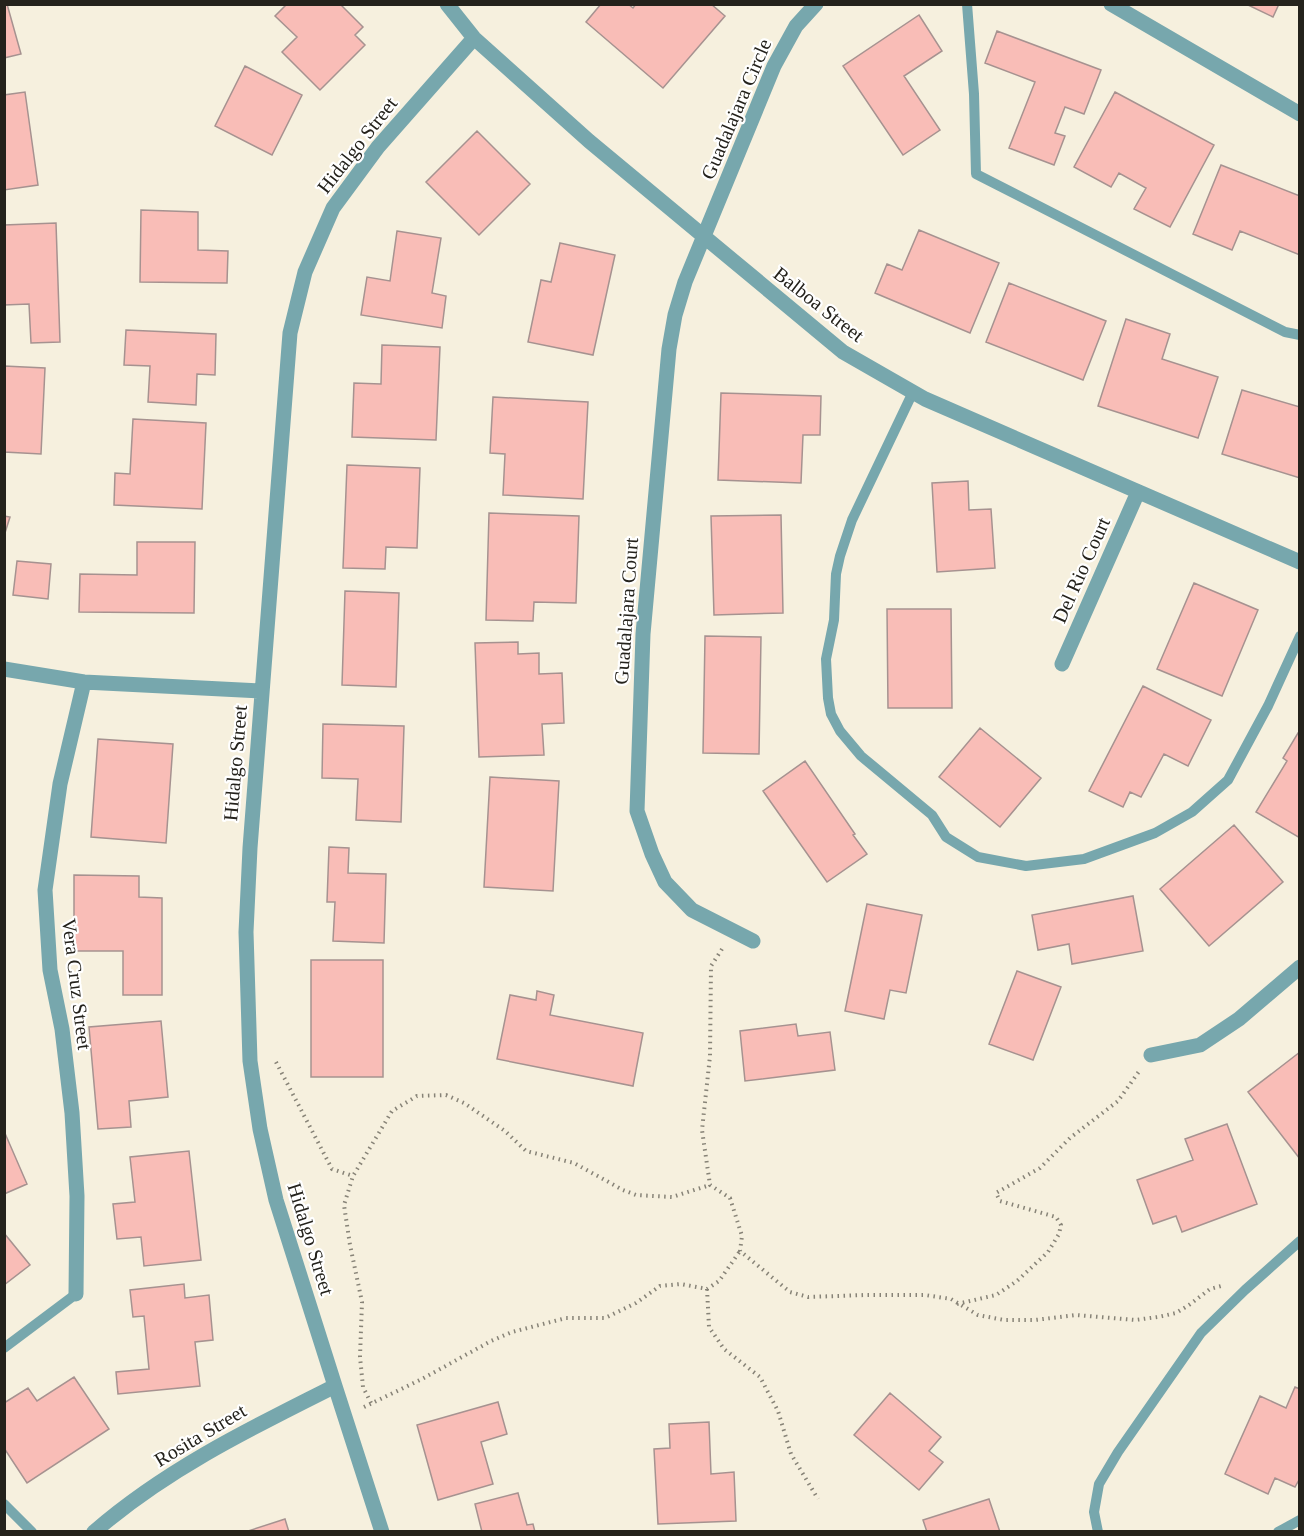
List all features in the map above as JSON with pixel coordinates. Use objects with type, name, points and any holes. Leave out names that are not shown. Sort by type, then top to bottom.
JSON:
[{"type":"street","name":"Balboa Street","points":[[447,4],[474,38],[589,141],[843,352],[926,399],[1299,562]]},
{"type":"street","name":"Guadalajara Circle","points":[[703,237],[774,66],[796,26],[816,4]]},
{"type":"street","points":[[1111,4],[1299,114]]},
{"type":"street","name":"Hidalgo Street","points":[[382,1532],[276,1200],[260,1129],[250,1061],[246,932],[250,848],[290,333],[305,272],[333,208],[378,147],[474,38]]},
{"type":"street","name":"Guadalajara Court","points":[[703,237],[685,282],[675,315],[669,349],[643,634],[637,811],[652,854],[665,882],[692,910],[753,942]]},
{"type":"street","name":"Del Rio Court","points":[[1062,664],[1138,492]]},
{"type":"street","points":[[4,669],[84,682],[262,691]]},
{"type":"street","name":"Vera Cruz Street","points":[[76,1294],[77,1196],[72,1113],[62,1029],[50,970],[45,890],[60,784],[84,682]]},
{"type":"street","points":[[1151,1055],[1200,1045],[1239,1018],[1299,967]]},
{"type":"street","name":"Rosita Street","points":[[94,1532],[145,1492],[243,1432],[335,1386]]},
{"type":"lane","points":[[966,4],[974,94],[976,174],[1285,332],[1299,335]]},
{"type":"lane","points":[[913,392],[852,520],[840,556],[836,574],[834,620],[826,659],[828,698],[831,714],[840,731],[861,756],[932,815],[946,837],[978,857],[1026,866],[1084,859],[1155,833],[1192,812],[1228,780],[1268,706],[1299,636]]},
{"type":"lane","points":[[1098,1532],[1094,1512],[1099,1484],[1118,1452],[1201,1333],[1299,1241]]},
{"type":"lane","points":[[4,1348],[76,1294]]},
{"type":"lane","points":[[4,1504],[32,1532]]},
{"type":"lane","points":[[1278,1532],[1299,1520]]},
{"type":"path","points":[[345,1419],[371,1403],[512,1332],[566,1318],[605,1318],[636,1303],[660,1286],[681,1284],[707,1289],[719,1281],[740,1251],[742,1236],[730,1198],[710,1185],[702,1130],[710,1056],[711,966],[735,932]]},
{"type":"path","points":[[957,1304],[996,1295],[1017,1281],[1048,1252],[1059,1234],[1061,1225],[1056,1217],[1000,1200],[996,1193],[1040,1168],[1070,1138],[1118,1101],[1151,1055]]},
{"type":"path","points":[[276,1062],[332,1169],[353,1176]]},
{"type":"path","points":[[371,1403],[363,1387],[360,1357],[362,1302],[344,1205],[353,1176],[392,1111],[417,1096],[446,1095],[464,1103],[505,1131],[526,1151],[574,1163],[622,1191],[636,1195],[672,1197],[710,1185]]},
{"type":"path","points":[[740,1251],[790,1292],[808,1297],[925,1295],[951,1299],[978,1315],[1004,1320],[1076,1316],[1135,1320],[1176,1313],[1210,1289],[1226,1285],[1245,1290]]},
{"type":"path","points":[[707,1289],[709,1327],[724,1349],[760,1377],[778,1411],[791,1454],[818,1499]]},
{"type":"building","points":[[4,4],[7,4],[21,54],[4,58]]},
{"type":"building","points":[[287,4],[340,4],[363,27],[355,35],[365,45],[320,90],[282,52],[297,37],[275,16]]},
{"type":"building","points":[[601,4],[628,4],[633,8],[636,4],[711,4],[725,16],[663,88],[586,22]]},
{"type":"building","points":[[1246,4],[1279,4],[1273,17]]},
{"type":"building","points":[[919,15],[942,51],[904,76],[940,130],[903,155],[843,66]]},
{"type":"building","points":[[997,31],[1101,70],[1084,114],[1065,107],[1055,133],[1065,136],[1054,165],[1009,148],[1035,82],[985,63]]},
{"type":"building","points":[[245,66],[302,95],[272,155],[215,126]]},
{"type":"building","points":[[25,92],[38,185],[4,190],[4,95]]},
{"type":"building","points":[[1115,92],[1214,145],[1170,227],[1134,209],[1146,188],[1119,173],[1111,187],[1074,167]]},
{"type":"building","points":[[477,131],[530,184],[479,235],[426,182]]},
{"type":"building","points":[[1221,165],[1300,196],[1300,255],[1240,231],[1232,250],[1193,234]]},
{"type":"building","points":[[141,210],[198,212],[198,250],[228,251],[227,283],[140,282]]},
{"type":"building","points":[[56,223],[60,342],[31,343],[29,304],[4,305],[4,225]]},
{"type":"building","points":[[919,230],[999,263],[970,333],[875,293],[887,264],[902,270]]},
{"type":"building","points":[[397,231],[441,238],[432,293],[446,296],[442,328],[361,315],[367,277],[390,281]]},
{"type":"building","points":[[560,243],[615,255],[593,355],[528,342],[541,280],[551,282]]},
{"type":"building","points":[[1009,283],[1106,321],[1083,380],[986,342]]},
{"type":"building","points":[[1126,319],[1170,334],[1162,359],[1218,377],[1198,438],[1098,406]]},
{"type":"building","points":[[126,330],[216,334],[215,375],[197,374],[196,405],[148,402],[150,366],[124,365]]},
{"type":"building","points":[[382,345],[440,347],[436,440],[352,437],[354,383],[381,384]]},
{"type":"building","points":[[4,366],[45,368],[41,454],[4,452]]},
{"type":"building","points":[[1242,390],[1300,407],[1300,478],[1222,454]]},
{"type":"building","points":[[721,393],[821,396],[820,435],[803,435],[801,483],[718,480]]},
{"type":"building","points":[[493,397],[588,402],[583,499],[503,495],[505,454],[490,453]]},
{"type":"building","points":[[133,419],[206,423],[202,509],[114,505],[115,473],[130,474]]},
{"type":"building","points":[[347,465],[420,468],[417,548],[386,547],[385,569],[343,568]]},
{"type":"building","points":[[968,481],[969,510],[991,509],[995,568],[937,572],[932,483]]},
{"type":"building","points":[[489,513],[579,516],[576,603],[534,602],[533,621],[486,620]]},
{"type":"building","points":[[781,515],[783,613],[714,615],[711,516]]},
{"type":"building","points":[[4,516],[10,517],[4,536]]},
{"type":"building","points":[[137,542],[195,542],[194,613],[79,612],[80,574],[137,575]]},
{"type":"building","points":[[17,561],[51,564],[48,599],[13,595]]},
{"type":"building","points":[[1194,583],[1258,610],[1222,696],[1157,669]]},
{"type":"building","points":[[345,591],[399,593],[396,687],[342,685]]},
{"type":"building","points":[[887,609],[951,609],[952,708],[888,708]]},
{"type":"building","points":[[705,636],[761,637],[759,754],[703,753]]},
{"type":"building","points":[[518,642],[518,654],[539,653],[539,674],[562,673],[564,723],[542,724],[544,755],[479,757],[475,643]]},
{"type":"building","points":[[1143,686],[1211,720],[1188,766],[1164,754],[1141,797],[1130,792],[1123,807],[1089,791]]},
{"type":"building","points":[[323,724],[404,726],[401,822],[356,820],[358,779],[322,778]]},
{"type":"building","points":[[980,728],[1041,778],[1000,827],[939,777]]},
{"type":"building","points":[[1298,733],[1300,734],[1300,838],[1256,812],[1287,761],[1283,758]]},
{"type":"building","points":[[98,739],[173,744],[166,843],[91,837]]},
{"type":"building","points":[[805,761],[867,854],[827,882],[763,791]]},
{"type":"building","points":[[490,777],[559,781],[553,891],[484,887]]},
{"type":"building","points":[[1234,825],[1283,882],[1209,946],[1160,889]]},
{"type":"building","points":[[329,847],[349,848],[348,873],[386,874],[384,943],[333,941],[335,902],[327,902]]},
{"type":"building","points":[[74,875],[139,876],[139,897],[162,898],[162,995],[123,995],[123,951],[74,951]]},
{"type":"building","points":[[1133,896],[1143,951],[1072,964],[1069,944],[1038,950],[1032,915]]},
{"type":"building","points":[[867,904],[922,915],[906,993],[890,990],[884,1019],[845,1011]]},
{"type":"building","points":[[311,960],[383,960],[383,1077],[311,1077]]},
{"type":"building","points":[[1017,971],[1061,987],[1033,1060],[989,1044]]},
{"type":"building","points":[[537,991],[554,995],[550,1015],[643,1033],[633,1086],[497,1059],[510,995],[536,1000]]},
{"type":"building","points":[[161,1021],[168,1097],[129,1101],[131,1127],[98,1129],[89,1027]]},
{"type":"building","points":[[796,1024],[798,1036],[830,1032],[835,1070],[745,1081],[740,1031]]},
{"type":"building","points":[[1300,1052],[1300,1159],[1248,1092]]},
{"type":"building","points":[[1227,1124],[1257,1204],[1182,1232],[1176,1216],[1153,1224],[1137,1180],[1193,1160],[1185,1139]]},
{"type":"building","points":[[4,1131],[27,1184],[4,1194]]},
{"type":"building","points":[[189,1151],[201,1260],[144,1266],[141,1237],[117,1239],[113,1204],[135,1202],[130,1157]]},
{"type":"building","points":[[4,1233],[30,1265],[4,1285]]},
{"type":"building","points":[[184,1284],[185,1298],[209,1295],[213,1340],[195,1342],[200,1386],[118,1394],[116,1372],[149,1369],[144,1316],[133,1317],[130,1290]]},
{"type":"building","points":[[74,1377],[109,1429],[27,1483],[4,1448],[4,1403],[28,1388],[37,1401]]},
{"type":"building","points":[[1295,1387],[1300,1389],[1300,1478],[1295,1487],[1275,1478],[1268,1494],[1225,1474],[1260,1396],[1286,1408]]},
{"type":"building","points":[[890,1393],[941,1437],[929,1451],[943,1462],[919,1490],[854,1435]]},
{"type":"building","points":[[498,1402],[507,1434],[481,1442],[493,1484],[438,1500],[417,1425]]},
{"type":"building","points":[[709,1422],[711,1474],[734,1472],[736,1521],[658,1524],[654,1449],[670,1448],[669,1424]]},
{"type":"building","points":[[518,1493],[527,1525],[533,1524],[535,1532],[482,1532],[475,1504]]},
{"type":"building","points":[[989,1499],[1000,1532],[927,1532],[923,1520]]},
{"type":"building","points":[[285,1519],[289,1532],[245,1532]]}]
